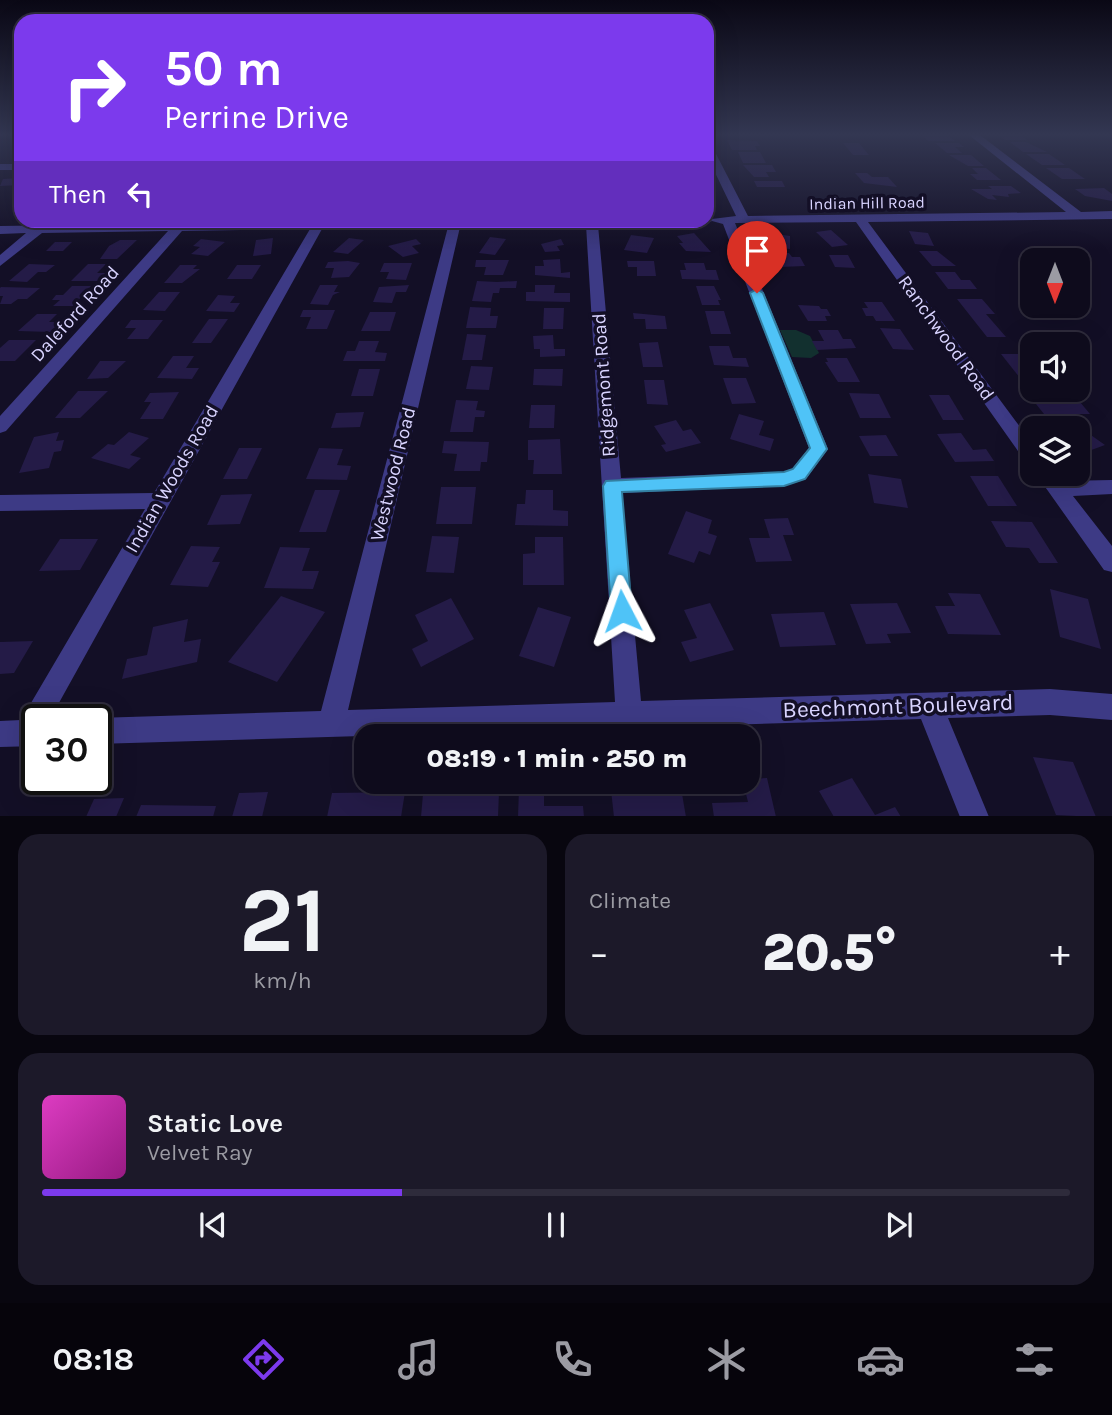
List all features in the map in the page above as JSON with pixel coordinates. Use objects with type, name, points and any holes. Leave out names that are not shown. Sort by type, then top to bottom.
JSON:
[{"type":"street","points":[[612,486],[784,479],[799,474],[818,449],[718,173]]},
{"type":"street","points":[[1023,173],[1079,216]]},
{"type":"street","name":"Indian Hill Road","points":[[714,220],[1112,215]]},
{"type":"street","name":"Ranchwood Road","points":[[860,219],[1020,439]]},
{"type":"street","name":"Indian Hill Road","points":[[0,230],[109,228]]},
{"type":"street","name":"Daleford Road","points":[[0,427],[178,228]]},
{"type":"street","name":"Indian Woods Road","points":[[48,704],[159,501],[317,228]]},
{"type":"street","name":"Westwood Road","points":[[331,724],[454,228]]},
{"type":"street","name":"Ridgemont Road","points":[[581,228],[612,486],[629,715]]},
{"type":"street","points":[[0,262],[39,229]]},
{"type":"street","points":[[1090,485],[1112,487]]},
{"type":"street","points":[[1054,486],[1112,563]]},
{"type":"street","points":[[0,503],[159,501]]},
{"type":"street","name":"Beechmont Boulevard","points":[[112,731],[1050,702],[1112,707]]},
{"type":"street","points":[[929,705],[975,816]]},
{"type":"street","points":[[0,734],[21,733]]},
{"type":"green space","points":[[780,330],[796,330],[810,336],[819,353],[811,358],[792,357]]},
{"type":"building","points":[[750,173],[767,173],[769,177],[754,177]]},
{"type":"building","points":[[855,173],[888,177],[897,187],[864,183]]},
{"type":"building","points":[[992,173],[1001,180],[977,180],[970,174]]},
{"type":"building","points":[[1053,173],[1076,173],[1085,179],[1062,179]]},
{"type":"building","points":[[14,178],[14,185],[0,186],[3,179]]},
{"type":"building","points":[[754,181],[782,181],[785,187],[757,187]]},
{"type":"building","points":[[988,186],[1011,186],[1021,193],[1008,194],[1009,197],[992,195],[997,200],[988,199],[971,189],[992,189]]},
{"type":"building","points":[[1104,188],[1112,194],[1112,201],[1085,196],[1075,189]]},
{"type":"building","points":[[831,230],[848,245],[832,247],[816,232]]},
{"type":"building","points":[[909,231],[928,233],[934,246],[915,244]]},
{"type":"building","points":[[764,232],[790,236],[790,249],[771,247],[772,239],[763,237]]},
{"type":"building","points":[[694,233],[711,252],[686,251],[679,243],[683,243],[677,236]]},
{"type":"building","points":[[631,235],[654,238],[647,253],[624,250]]},
{"type":"building","points":[[490,237],[506,239],[495,255],[479,253]]},
{"type":"building","points":[[273,238],[271,254],[253,256],[256,240]]},
{"type":"building","points":[[349,238],[364,240],[348,254],[333,252]]},
{"type":"building","points":[[201,239],[225,242],[208,256],[191,254],[200,247],[193,246]]},
{"type":"building","points":[[416,239],[421,244],[412,246],[419,253],[403,257],[388,246]]},
{"type":"building","points":[[561,239],[564,245],[557,246],[560,251],[545,252],[541,244]]},
{"type":"building","points":[[120,240],[137,240],[117,259],[100,259],[109,246]]},
{"type":"building","points":[[55,242],[72,242],[63,251],[46,251]]},
{"type":"building","points":[[919,251],[937,251],[956,266],[932,266]]},
{"type":"building","points":[[772,253],[789,253],[792,257],[800,257],[805,266],[780,267]]},
{"type":"building","points":[[829,255],[848,255],[855,268],[835,267]]},
{"type":"building","points":[[560,259],[561,273],[570,272],[570,278],[535,275],[535,266],[544,266],[543,260]]},
{"type":"building","points":[[476,260],[509,260],[503,275],[484,275],[486,267],[475,267]]},
{"type":"building","points":[[627,261],[654,261],[656,276],[637,276],[637,267],[628,267]]},
{"type":"building","points":[[328,262],[360,263],[349,277],[331,278],[334,268],[325,268]]},
{"type":"building","points":[[384,263],[412,263],[406,280],[386,279],[389,272],[380,272]]},
{"type":"building","points":[[684,263],[704,263],[706,270],[716,270],[719,280],[682,279],[680,270],[686,270]]},
{"type":"building","points":[[29,264],[55,265],[46,272],[38,272],[27,282],[9,281]]},
{"type":"building","points":[[88,264],[106,264],[97,273],[107,273],[99,281],[71,281]]},
{"type":"building","points":[[180,265],[197,265],[193,269],[200,269],[182,283],[164,283]]},
{"type":"building","points":[[237,265],[261,265],[252,279],[227,279]]},
{"type":"building","points":[[935,272],[955,272],[961,280],[970,280],[977,289],[948,289]]},
{"type":"building","points":[[477,281],[517,281],[516,288],[500,288],[499,293],[493,293],[491,302],[472,301]]},
{"type":"building","points":[[320,285],[338,285],[334,292],[340,292],[333,295],[328,305],[310,304]]},
{"type":"building","points":[[409,285],[406,292],[396,292],[392,303],[373,302],[379,287]]},
{"type":"building","points":[[535,285],[555,285],[554,293],[570,293],[570,302],[526,301],[526,292],[535,292]]},
{"type":"building","points":[[72,286],[91,286],[73,306],[53,306],[60,300],[52,300],[56,295],[63,295]]},
{"type":"building","points":[[696,286],[714,286],[721,300],[718,300],[720,305],[702,305]]},
{"type":"building","points":[[0,288],[40,288],[27,299],[0,304],[3,296],[0,296]]},
{"type":"building","points":[[159,292],[180,292],[165,311],[143,310]]},
{"type":"building","points":[[218,295],[235,296],[230,303],[240,303],[234,312],[206,311]]},
{"type":"building","points":[[957,299],[982,299],[995,314],[986,314],[1006,337],[987,337]]},
{"type":"building","points":[[864,302],[882,302],[895,321],[876,321],[873,316],[866,316],[862,308],[868,308]]},
{"type":"building","points":[[798,305],[819,306],[821,309],[827,309],[831,316],[825,316],[827,321],[808,321]]},
{"type":"building","points":[[470,307],[491,308],[490,316],[498,316],[496,328],[466,328]]},
{"type":"building","points":[[544,308],[564,308],[563,329],[543,329]]},
{"type":"building","points":[[303,310],[335,310],[327,329],[306,329],[311,317],[300,317]]},
{"type":"building","points":[[705,311],[724,311],[731,334],[711,334]]},
{"type":"building","points":[[370,312],[396,312],[390,331],[361,331]]},
{"type":"building","points":[[633,313],[665,316],[667,329],[646,329],[645,319],[634,319]]},
{"type":"building","points":[[37,314],[57,314],[49,322],[60,322],[51,332],[18,331]]},
{"type":"building","points":[[209,319],[228,319],[211,343],[192,343]]},
{"type":"building","points":[[131,320],[163,320],[148,339],[127,339],[136,328],[125,328]]},
{"type":"building","points":[[880,328],[900,329],[914,350],[893,349]]},
{"type":"building","points":[[818,330],[838,330],[843,339],[851,339],[856,348],[817,350],[812,341],[824,341]]},
{"type":"building","points":[[467,334],[486,335],[482,360],[462,360]]},
{"type":"building","points":[[553,335],[554,349],[565,349],[565,356],[540,357],[540,349],[534,349],[533,336]]},
{"type":"building","points":[[9,340],[36,340],[15,361],[0,361],[0,348]]},
{"type":"building","points":[[359,341],[379,341],[375,352],[387,353],[385,361],[343,361],[347,351],[355,351]]},
{"type":"building","points":[[658,342],[663,367],[643,367],[639,343]]},
{"type":"building","points":[[709,346],[729,346],[733,358],[746,358],[749,367],[714,365]]},
{"type":"building","points":[[1001,354],[1020,354],[1020,378]]},
{"type":"building","points":[[173,356],[194,356],[186,368],[199,368],[192,379],[157,378]]},
{"type":"building","points":[[826,358],[847,358],[860,382],[838,382],[825,362],[828,362]]},
{"type":"building","points":[[100,361],[126,361],[108,378],[87,379]]},
{"type":"building","points":[[471,366],[493,367],[489,390],[466,389]]},
{"type":"building","points":[[359,369],[380,369],[373,396],[351,396]]},
{"type":"building","points":[[534,369],[563,369],[562,386],[533,385]]},
{"type":"building","points":[[723,378],[746,378],[756,403],[732,404]]},
{"type":"building","points":[[644,380],[664,380],[668,405],[647,404]]},
{"type":"building","points":[[78,391],[108,391],[80,418],[55,418]]},
{"type":"building","points":[[179,392],[163,419],[140,419],[151,402],[144,402],[150,393]]},
{"type":"building","points":[[849,393],[879,394],[891,418],[860,418]]},
{"type":"building","points":[[929,395],[949,395],[964,420],[943,420]]},
{"type":"building","points":[[456,400],[478,401],[476,410],[485,411],[484,417],[475,417],[473,432],[450,432]]},
{"type":"building","points":[[1047,402],[1080,402],[1090,414],[1044,414],[1036,404],[1049,404]]},
{"type":"building","points":[[531,405],[555,405],[554,428],[529,428]]},
{"type":"building","points":[[364,412],[360,427],[331,428],[336,413]]},
{"type":"building","points":[[739,414],[764,421],[759,435],[774,439],[770,451],[730,439]]},
{"type":"building","points":[[676,420],[683,431],[691,429],[701,443],[666,452],[661,445],[666,444],[654,426]]},
{"type":"building","points":[[59,432],[56,441],[64,440],[61,451],[54,452],[49,468],[19,473],[34,437]]},
{"type":"building","points":[[129,432],[149,438],[130,455],[141,458],[129,469],[91,458],[108,444],[114,445]]},
{"type":"building","points":[[961,433],[973,450],[986,449],[994,461],[955,462],[937,434]]},
{"type":"building","points":[[1090,434],[1105,445],[1090,451]]},
{"type":"building","points":[[886,435],[898,456],[870,456],[859,436]]},
{"type":"building","points":[[560,439],[562,474],[533,474],[534,460],[528,460],[528,440]]},
{"type":"building","points":[[444,441],[489,442],[487,462],[481,462],[480,471],[454,471],[457,454],[442,453]]},
{"type":"building","points":[[239,448],[262,448],[247,479],[223,479]]},
{"type":"building","points":[[319,448],[343,449],[337,465],[351,466],[347,480],[306,479]]},
{"type":"building","points":[[868,474],[901,479],[908,508],[874,503]]},
{"type":"building","points":[[970,476],[998,476],[1017,506],[988,506]]},
{"type":"building","points":[[441,487],[476,487],[472,524],[436,524]]},
{"type":"building","points":[[315,490],[340,490],[326,532],[299,532]]},
{"type":"building","points":[[526,490],[553,490],[553,510],[568,511],[568,526],[515,525],[517,504],[525,504]]},
{"type":"building","points":[[252,494],[240,524],[207,525],[221,495]]},
{"type":"building","points":[[686,511],[712,520],[708,533],[717,536],[710,555],[699,551],[694,563],[668,554]]},
{"type":"building","points":[[788,518],[794,535],[783,535],[792,561],[756,562],[749,538],[770,538],[764,519]]},
{"type":"building","points":[[991,521],[1032,522],[1058,563],[1039,563],[1029,548],[1006,547]]},
{"type":"building","points":[[432,536],[459,537],[454,573],[426,572]]},
{"type":"building","points":[[535,537],[563,537],[564,585],[523,585],[523,554],[535,553]]},
{"type":"building","points":[[60,539],[98,539],[80,570],[39,571]]},
{"type":"building","points":[[191,546],[220,547],[212,562],[220,562],[208,587],[170,585]]},
{"type":"building","points":[[280,547],[310,548],[302,571],[319,571],[313,589],[264,588]]},
{"type":"building","points":[[1050,589],[1088,599],[1101,649],[1060,637]]},
{"type":"building","points":[[948,593],[980,594],[1001,635],[948,634],[935,606],[955,606]]},
{"type":"building","points":[[281,596],[325,612],[277,682],[228,662]]},
{"type":"building","points":[[451,598],[474,639],[421,667],[412,649],[428,641],[415,615]]},
{"type":"building","points":[[710,603],[734,650],[690,662],[681,642],[697,638],[684,610]]},
{"type":"building","points":[[897,603],[911,633],[887,634],[891,643],[866,644],[850,604]]},
{"type":"building","points":[[538,607],[571,617],[554,667],[519,656]]},
{"type":"building","points":[[824,612],[836,645],[780,647],[771,614]]},
{"type":"building","points":[[188,619],[184,642],[201,639],[197,662],[122,679],[127,659],[147,655],[153,627]]},
{"type":"building","points":[[33,641],[14,673],[0,674],[0,642]]},
{"type":"building","points":[[1033,757],[1073,762],[1096,816],[1056,815]]},
{"type":"building","points":[[760,778],[767,778],[776,816],[714,816],[712,803],[748,802],[746,794],[760,794]]},
{"type":"building","points":[[852,778],[875,815],[895,807],[900,816],[833,816],[819,791]]},
{"type":"building","points":[[268,792],[262,816],[232,816],[239,793]]},
{"type":"building","points":[[332,793],[405,794],[401,816],[327,816]]},
{"type":"building","points":[[423,794],[499,794],[498,816],[421,816]]},
{"type":"building","points":[[519,794],[544,794],[544,806],[583,806],[584,816],[518,816]]},
{"type":"building","points":[[611,794],[682,794],[686,816],[614,816]]},
{"type":"building","points":[[124,798],[116,816],[86,816],[94,799]]},
{"type":"building","points":[[141,805],[216,806],[213,816],[136,816]]},
{"type":"route","points":[[622,611],[612,486],[784,479],[799,474],[818,449],[757,293]]}]
